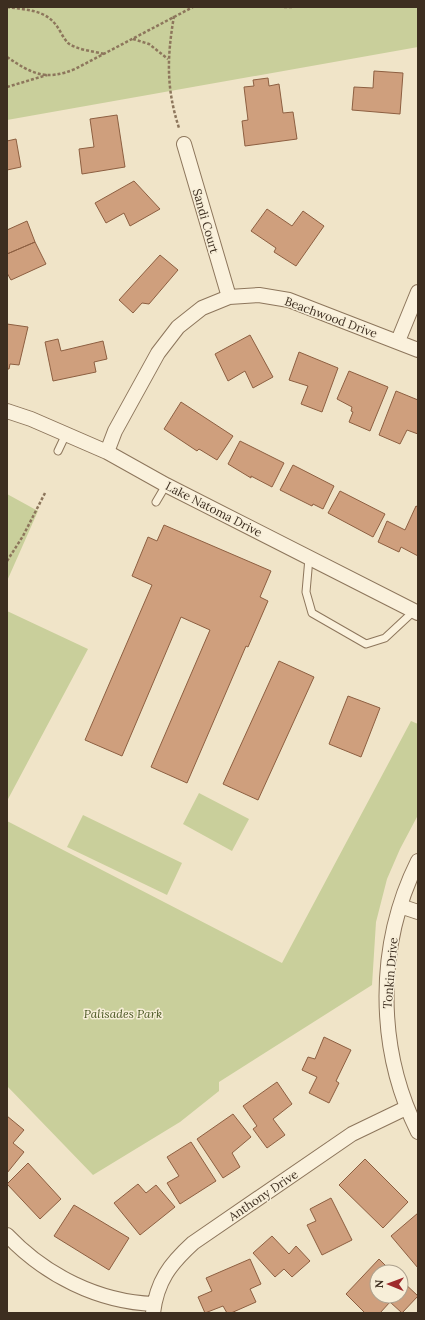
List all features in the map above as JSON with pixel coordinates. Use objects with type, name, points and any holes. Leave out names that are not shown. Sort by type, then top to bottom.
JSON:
[{"type":"street","name":"Sandi Court","points":[[184,144],[228,297]]},
{"type":"street","points":[[398,341],[418,292]]},
{"type":"street","name":"Beachwood Drive","points":[[107,452],[115,431],[158,353],[178,327],[202,308],[228,297],[259,295],[289,300],[418,350]]},
{"type":"street","name":"Lake Natoma Drive","points":[[7,411],[107,452],[166,485],[416,612]]},
{"type":"street","name":"Tonkin Drive","points":[[418,861],[400,906],[390,947],[386,1007],[392,1058],[406,1108],[418,1132]]},
{"type":"street","points":[[400,906],[418,912]]},
{"type":"street","name":"Anthony Drive","points":[[154,1308],[163,1278],[173,1262],[193,1243],[352,1134],[406,1108]]},
{"type":"street","points":[[7,1235],[19,1248],[43,1267],[69,1282],[97,1294],[154,1308]]},
{"type":"lane","points":[[58,451],[66,434]]},
{"type":"lane","points":[[156,502],[166,485]]},
{"type":"lane","points":[[309,558],[306,592],[312,613],[366,644],[385,638],[416,612]]},
{"type":"path","points":[[7,7],[33,11],[46,15],[55,24],[67,42],[75,47],[105,54]]},
{"type":"path","points":[[7,87],[48,75],[63,74],[105,54],[193,7]]},
{"type":"path","points":[[284,7],[293,7]]},
{"type":"path","points":[[174,16],[169,45],[172,106],[184,144]]},
{"type":"path","points":[[133,38],[149,44],[169,59]]},
{"type":"path","points":[[7,57],[27,71],[48,75]]},
{"type":"path","points":[[7,561],[23,536],[45,493]]},
{"type":"green space","points":[[7,7],[418,7],[418,47],[7,120]]},
{"type":"green space","points":[[7,494],[38,511],[7,581]]},
{"type":"green space","points":[[7,611],[88,649],[7,801]]},
{"type":"green space","name":"Palisades Park","points":[[411,721],[418,724],[418,815],[400,849],[387,879],[376,922],[372,985],[219,1082],[219,1091],[180,1122],[93,1175],[7,1086],[7,821],[282,963]]},
{"type":"green space","points":[[199,793],[249,819],[232,851],[183,824]]},
{"type":"green space","points":[[83,815],[182,863],[167,895],[67,847]]},
{"type":"building","points":[[374,71],[403,73],[400,114],[352,110],[354,87],[373,88]]},
{"type":"building","points":[[268,78],[269,86],[279,84],[283,113],[293,112],[297,139],[245,146],[242,121],[248,120],[244,87],[254,86],[253,80]]},
{"type":"building","points":[[117,115],[125,167],[82,174],[79,149],[94,147],[90,119]]},
{"type":"building","points":[[16,139],[21,167],[7,170],[7,141]]},
{"type":"building","points":[[134,181],[160,209],[130,226],[124,213],[106,223],[95,203]]},
{"type":"building","points":[[267,209],[292,226],[303,211],[324,226],[296,266],[274,252],[276,248],[251,231]]},
{"type":"building","points":[[27,221],[35,242],[7,254],[7,230]]},
{"type":"building","points":[[35,242],[46,264],[11,280],[7,273],[7,254]]},
{"type":"building","points":[[160,255],[178,270],[149,304],[142,303],[133,313],[119,300]]},
{"type":"building","points":[[7,324],[28,327],[19,365],[10,364],[9,369],[7,369]]},
{"type":"building","points":[[250,335],[273,377],[253,388],[245,371],[228,381],[215,354]]},
{"type":"building","points":[[58,339],[61,351],[103,341],[107,359],[94,362],[96,372],[53,381],[45,342]]},
{"type":"building","points":[[299,352],[338,368],[322,412],[301,404],[308,386],[289,380]]},
{"type":"building","points":[[349,371],[388,387],[370,431],[349,422],[353,412],[351,411],[352,407],[337,399]]},
{"type":"building","points":[[396,391],[418,400],[418,434],[407,430],[400,444],[379,435]]},
{"type":"building","points":[[181,402],[233,436],[217,460],[199,449],[197,451],[164,429]]},
{"type":"building","points":[[240,441],[284,463],[272,487],[251,476],[251,478],[228,464]]},
{"type":"building","points":[[293,465],[334,486],[323,509],[313,504],[312,506],[280,490]]},
{"type":"building","points":[[340,491],[385,514],[373,537],[328,513]]},
{"type":"building","points":[[416,506],[418,507],[418,556],[401,547],[399,552],[378,542],[387,521],[405,530]]},
{"type":"building","points":[[164,525],[271,571],[260,597],[268,601],[248,647],[246,646],[187,783],[151,767],[210,630],[181,617],[122,756],[85,740],[152,585],[132,576],[148,537],[157,541]]},
{"type":"building","points":[[279,661],[314,677],[258,800],[223,784]]},
{"type":"building","points":[[348,696],[380,708],[361,757],[329,744]]},
{"type":"building","points":[[324,1037],[351,1050],[336,1081],[339,1083],[329,1103],[309,1093],[317,1077],[302,1070],[308,1057],[315,1059]]},
{"type":"building","points":[[277,1082],[292,1104],[273,1119],[285,1135],[267,1148],[253,1129],[257,1126],[243,1106]]},
{"type":"building","points":[[233,1114],[251,1137],[232,1153],[240,1167],[223,1178],[197,1139]]},
{"type":"building","points":[[7,1116],[24,1130],[13,1143],[24,1152],[7,1173]]},
{"type":"building","points":[[191,1142],[216,1181],[180,1204],[167,1183],[179,1176],[167,1157]]},
{"type":"building","points":[[365,1159],[408,1202],[383,1228],[339,1185]]},
{"type":"building","points":[[28,1163],[61,1199],[40,1219],[7,1184]]},
{"type":"building","points":[[138,1184],[146,1193],[156,1185],[175,1207],[140,1235],[114,1203]]},
{"type":"building","points":[[331,1198],[352,1240],[322,1255],[307,1225],[316,1221],[310,1209]]},
{"type":"building","points":[[74,1205],[129,1238],[109,1270],[54,1236]]},
{"type":"building","points":[[418,1213],[418,1268],[391,1236]]},
{"type":"building","points":[[272,1236],[289,1254],[296,1246],[310,1261],[292,1277],[284,1269],[275,1277],[253,1253]]},
{"type":"building","points":[[250,1259],[261,1284],[250,1289],[256,1302],[231,1313],[227,1313],[223,1306],[205,1313],[198,1297],[212,1291],[206,1278]]},
{"type":"building","points":[[379,1259],[384,1264],[374,1264]]},
{"type":"building","points":[[369,1270],[369,1304],[388,1304],[380,1313],[365,1313],[346,1294]]},
{"type":"building","points":[[409,1288],[418,1296],[402,1313],[392,1304],[409,1304]]}]
